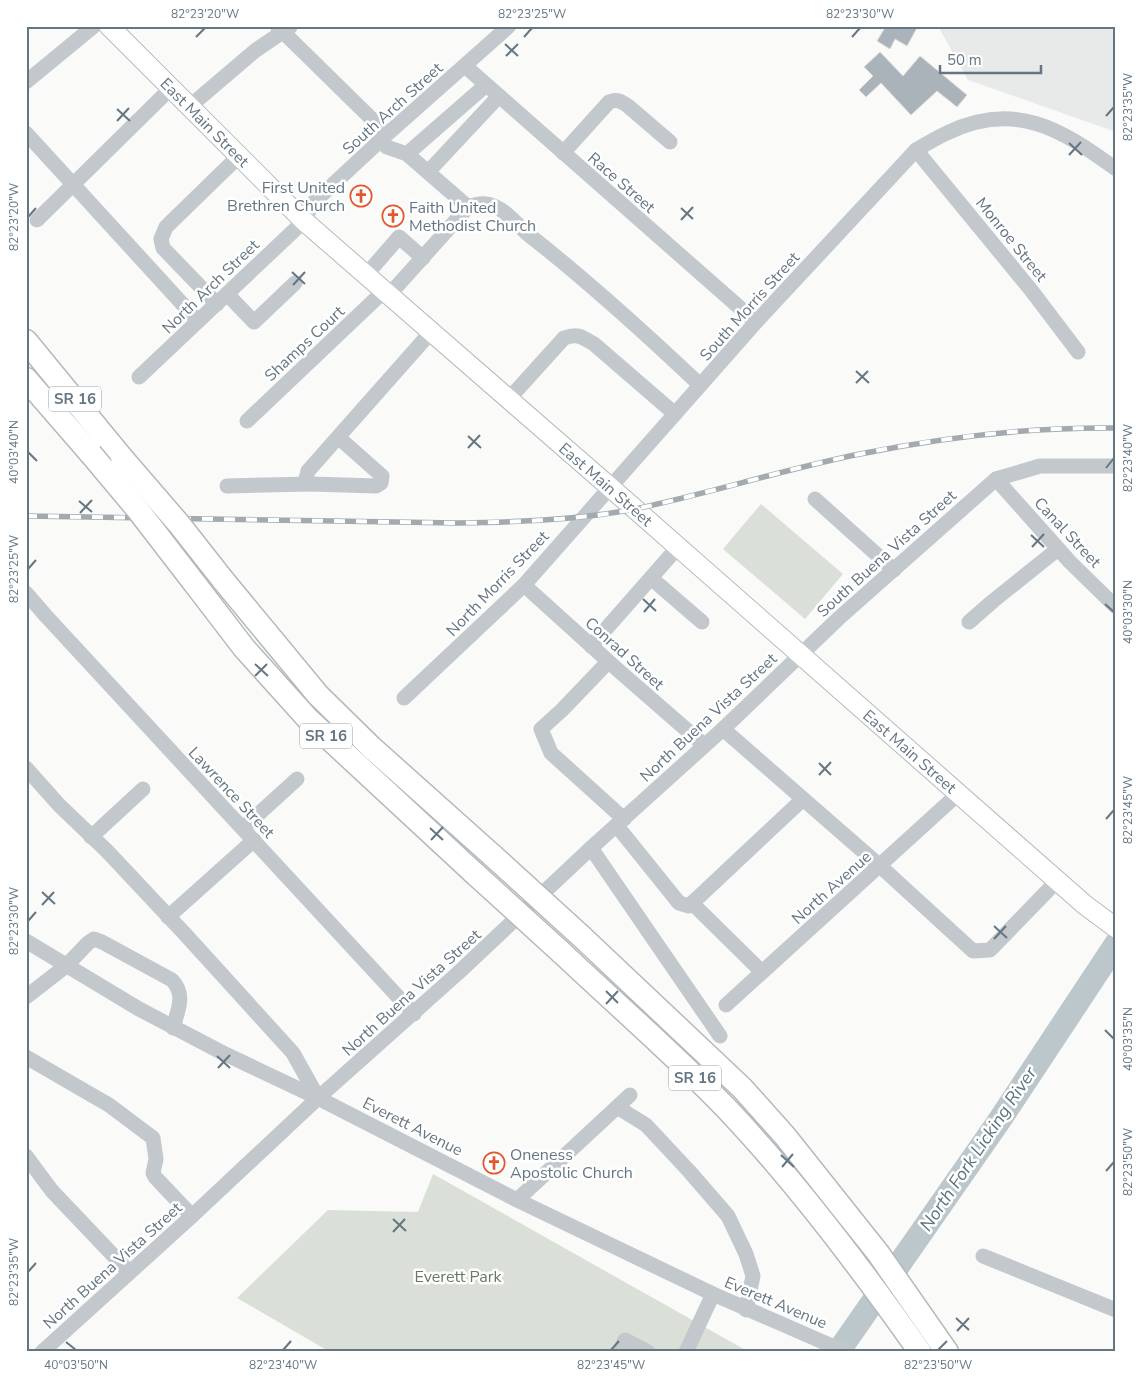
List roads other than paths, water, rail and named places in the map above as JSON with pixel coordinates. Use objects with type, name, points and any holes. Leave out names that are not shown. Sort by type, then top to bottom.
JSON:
[{"type":"highway","name":"SR 16","points":[[26,341],[179,524],[318,695],[371,746],[582,937],[742,1088],[785,1136],[878,1253],[947,1352]]},
{"type":"highway","name":"SR 16","points":[[27,381],[138,510],[244,648],[308,719],[562,953],[727,1109],[767,1153],[867,1277],[920,1352]]},
{"type":"main road","name":"East Main Street","points":[[109,26],[304,221],[635,509],[1057,881],[1116,928]]},
{"type":"street","points":[[26,82],[94,26]]},
{"type":"street","name":"South Arch Street","points":[[304,221],[314,203],[383,138],[509,26]]},
{"type":"street","points":[[189,106],[284,28],[383,138],[387,147],[407,154],[468,207],[477,203],[493,205],[507,214],[602,297],[618,308],[700,385]]},
{"type":"street","name":"Race Street","points":[[465,66],[756,322]]},
{"type":"street","points":[[407,154],[486,85]]},
{"type":"street","points":[[37,220],[171,88]]},
{"type":"street","points":[[428,172],[499,96]]},
{"type":"street","points":[[563,153],[609,102],[614,100],[621,101],[628,106],[670,142]]},
{"type":"street","name":"South Morris Street","points":[[610,488],[756,322],[916,150],[947,132],[970,124],[1000,118],[1014,118],[1039,123],[1070,137],[1116,169]]},
{"type":"street","points":[[26,132],[198,322]]},
{"type":"street","name":"Monroe Street","points":[[916,150],[1031,290],[1078,352]]},
{"type":"street","points":[[239,156],[166,227],[161,239],[163,248],[222,299],[254,322],[295,283]]},
{"type":"street","name":"Shamps Court","points":[[247,421],[387,293],[423,258],[468,207]]},
{"type":"street","name":"North Arch Street","points":[[139,378],[304,221]]},
{"type":"street","points":[[366,275],[399,237],[423,258]]},
{"type":"street","points":[[311,484],[306,479],[308,471],[431,332]]},
{"type":"street","points":[[508,400],[564,338],[573,335],[582,336],[594,344],[675,414]]},
{"type":"street","points":[[227,486],[311,484],[376,486],[381,483],[382,476],[338,437]]},
{"type":"street","points":[[996,479],[1040,466],[1116,466]]},
{"type":"street","name":"Canal Street","points":[[996,479],[1058,549],[1116,607]]},
{"type":"street","name":"South Buena Vista Street","points":[[800,654],[996,479]]},
{"type":"street","name":"North Morris Street","points":[[404,698],[524,585],[610,488]]},
{"type":"street","points":[[815,498],[894,570]]},
{"type":"street","points":[[591,646],[678,547]]},
{"type":"street","points":[[970,622],[1058,549]]},
{"type":"street","points":[[652,578],[702,622]]},
{"type":"street","name":"Conrad Street","points":[[524,585],[608,662],[704,745]]},
{"type":"street","name":"Lawrence Street","points":[[26,592],[46,616],[414,1014]]},
{"type":"street","name":"North Buena Vista Street","points":[[42,1352],[192,1216],[318,1098],[414,1014],[552,887],[591,848],[723,729],[800,654]]},
{"type":"street","points":[[608,662],[541,729],[551,753],[621,822],[680,903],[689,906],[803,798]]},
{"type":"street","points":[[723,729],[974,951],[990,950],[1057,881]]},
{"type":"street","points":[[26,768],[59,805],[107,851],[294,1053],[318,1098]]},
{"type":"street","points":[[243,828],[297,779]]},
{"type":"street","points":[[91,837],[143,789]]},
{"type":"street","name":"North Avenue","points":[[726,1005],[958,794]]},
{"type":"street","points":[[168,917],[254,840]]},
{"type":"street","points":[[591,848],[720,1036]]},
{"type":"street","points":[[692,903],[762,972]]},
{"type":"street","points":[[26,997],[66,966],[94,939],[172,980],[179,990],[180,999],[173,1028]]},
{"type":"street","name":"Everett Avenue","points":[[26,941],[173,1028],[318,1098],[517,1200],[746,1310],[771,1318],[846,1352]]},
{"type":"street","points":[[26,1057],[109,1105],[153,1138],[156,1159],[152,1173],[192,1216]]},
{"type":"street","points":[[517,1200],[630,1095]]},
{"type":"street","points":[[617,1107],[646,1125],[728,1216],[746,1254],[753,1276],[746,1310]]},
{"type":"street","points":[[26,1156],[52,1191],[129,1272]]},
{"type":"street","points":[[983,1256],[1116,1310]]},
{"type":"street","points":[[686,1352],[713,1294]]},
{"type":"street","points":[[619,1352],[625,1340],[648,1352]]},
{"type":"waterway","name":"North Fork Licking River","points":[[838,1352],[999,1121],[1116,944]]},
{"type":"railway","points":[[26,516],[458,523],[570,518],[635,509],[832,460],[892,448],[955,438],[1019,431],[1116,428]]},
{"type":"place","name":"First United Brethren Church","points":[[361,196]]},
{"type":"place","name":"Faith United Methodist Church","points":[[393,216]]},
{"type":"place","name":"Oneness Apostolic Church","points":[[494,1163]]},
{"type":"park label","name":"Everett Park","points":[[458,1276]]}]
